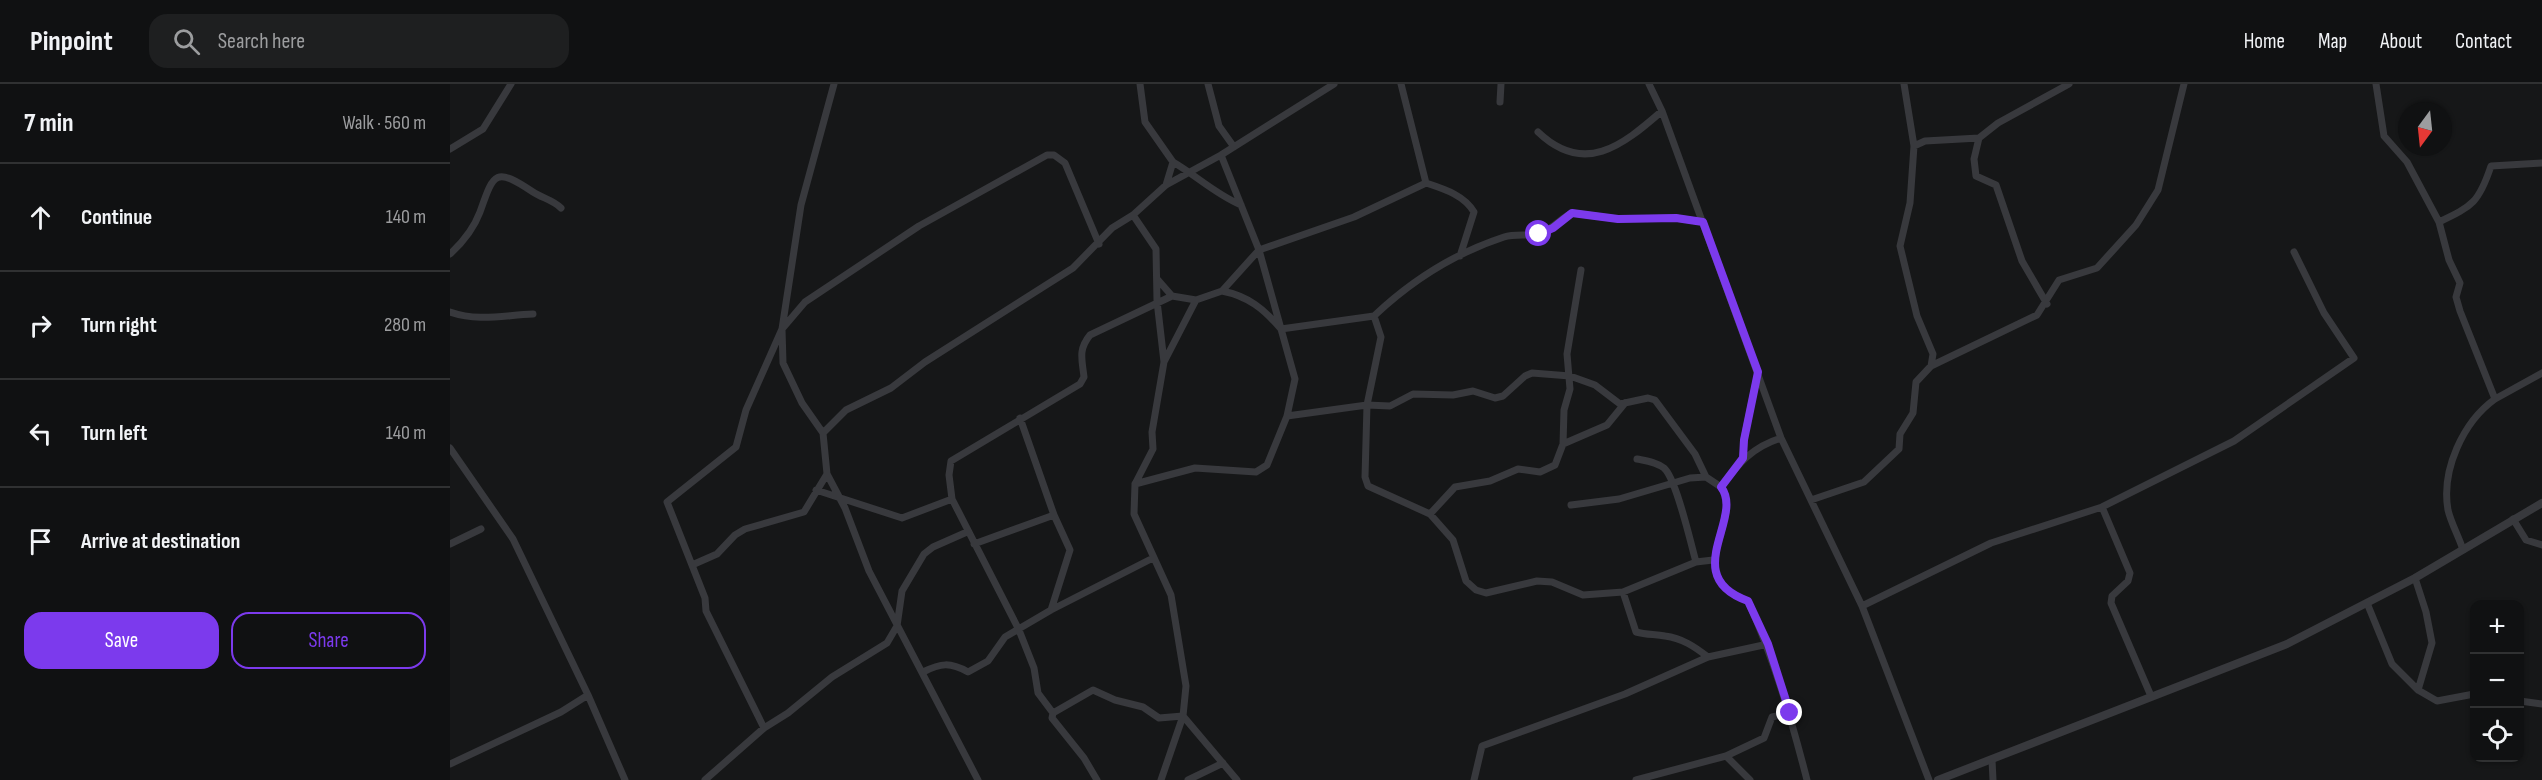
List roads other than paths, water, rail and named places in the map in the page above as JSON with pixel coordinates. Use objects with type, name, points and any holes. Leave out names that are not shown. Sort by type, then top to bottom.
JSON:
[{"type":"street","points":[[450,149],[483,129],[511,84]]},
{"type":"street","points":[[834,84],[801,205],[782,329],[783,363],[802,404],[823,433],[827,474],[869,571],[978,780]]},
{"type":"street","points":[[1140,84],[1145,122],[1173,162],[1190,172],[1212,191],[1241,205]]},
{"type":"street","points":[[1208,84],[1219,126],[1234,147]]},
{"type":"street","points":[[823,433],[846,410],[891,388],[968,334],[1047,287],[1099,244],[1112,228],[1133,215],[1166,185],[1221,155],[1334,84]]},
{"type":"street","points":[[1401,84],[1426,183]]},
{"type":"street","points":[[1500,102],[1501,84]]},
{"type":"street","points":[[1649,84],[1662,111],[1781,438],[1862,606],[1929,780]]},
{"type":"street","points":[[1904,84],[1914,146],[1910,203],[1900,246],[1917,316],[1933,354],[1931,366]]},
{"type":"street","points":[[1914,146],[1925,141],[1979,138],[1998,123],[2069,84]]},
{"type":"street","points":[[1811,500],[1864,482],[1899,449],[1900,434],[1913,414],[1916,382],[1931,366],[2025,323],[2037,315],[2047,303],[2059,280],[2097,268],[2136,225],[2158,190],[2184,84]]},
{"type":"street","points":[[2376,84],[2384,135],[2407,162],[2439,222],[2449,260],[2460,283],[2456,297],[2460,311],[2495,399]]},
{"type":"street","points":[[1538,132],[1561,150],[1584,155],[1596,154],[1625,140],[1662,111]]},
{"type":"street","points":[[1979,138],[1974,159],[1976,176],[1996,185],[2022,261],[2047,303]]},
{"type":"street","points":[[764,728],[706,611],[705,598],[667,502],[736,447],[746,410],[782,329],[805,302],[919,226],[1047,155],[1054,155],[1065,163],[1099,244]]},
{"type":"street","points":[[1135,484],[1195,468],[1256,472],[1268,465],[1287,416],[1295,379],[1259,250],[1221,155]]},
{"type":"street","points":[[1166,185],[1173,162]]},
{"type":"street","points":[[2439,222],[2463,211],[2481,196],[2491,166],[2542,164]]},
{"type":"street","points":[[450,254],[474,225],[486,188],[494,180],[509,178],[522,183],[530,191],[556,202],[561,208]]},
{"type":"street","points":[[1097,780],[1084,758],[1052,718],[1053,713],[1038,693],[1034,668],[1019,630],[952,499],[949,475],[951,461],[1080,384],[1084,377],[1080,356],[1082,344],[1090,334],[1172,296],[1196,300],[1222,291],[1259,250],[1354,217],[1426,183],[1450,192],[1469,204],[1474,212],[1460,256]]},
{"type":"street","points":[[1281,329],[1374,316],[1397,294],[1437,267],[1507,236],[1539,234],[1553,228],[1572,213],[1618,219],[1676,218],[1703,222]]},
{"type":"street","points":[[1133,215],[1156,249],[1157,301],[1164,362],[1152,432],[1153,449],[1135,484],[1134,514],[1171,595],[1186,686],[1183,716],[1161,780]]},
{"type":"street","points":[[1862,606],[1991,543],[2102,507],[2234,441],[2355,358],[2324,313],[2294,252]]},
{"type":"street","points":[[1430,514],[1455,487],[1490,481],[1518,470],[1540,472],[1555,465],[1563,444],[1570,376],[1567,354],[1581,270]]},
{"type":"street","points":[[1158,280],[1172,296]]},
{"type":"street","points":[[1222,291],[1250,300],[1265,310],[1281,329]]},
{"type":"street","points":[[1164,362],[1196,300]]},
{"type":"street","points":[[450,312],[474,319],[491,320],[509,315],[533,314]]},
{"type":"street","points":[[1374,316],[1381,337],[1380,352],[1367,405],[1365,477],[1368,486],[1430,514],[1453,540],[1466,581],[1476,590],[1486,593],[1537,581],[1552,582],[1583,595],[1623,592],[1696,562],[1713,560]]},
{"type":"street","points":[[1743,458],[1744,440],[1758,372]]},
{"type":"street","points":[[2463,550],[2448,511],[2447,482],[2454,456],[2478,411],[2542,372]]},
{"type":"street","points":[[1287,416],[1367,405],[1390,405],[1413,394],[1453,395],[1473,391],[1495,398],[1503,396],[1525,376],[1532,373],[1570,376],[1594,386],[1613,402],[1625,403],[1648,398],[1655,400],[1695,454],[1706,477],[1721,487],[1726,494],[1727,504],[1713,560],[1716,572],[1731,595],[1748,601],[1768,644],[1790,713],[1807,780]]},
{"type":"street","points":[[1563,444],[1607,425],[1625,403]]},
{"type":"street","points":[[1020,418],[1054,515],[1070,550],[1051,610]]},
{"type":"street","points":[[1721,487],[1743,458],[1766,442],[1781,438]]},
{"type":"street","points":[[450,448],[513,539],[588,695],[625,780]]},
{"type":"street","points":[[1637,459],[1654,463],[1666,470],[1673,483],[1696,562]]},
{"type":"street","points":[[692,565],[717,554],[735,535],[745,529],[804,512],[827,474]]},
{"type":"street","points":[[1571,505],[1619,499],[1673,483],[1706,477]]},
{"type":"street","points":[[816,490],[902,518],[952,499]]},
{"type":"street","points":[[1938,780],[2287,644],[2415,578],[2542,503]]},
{"type":"street","points":[[2102,507],[2130,573],[2128,580],[2112,596],[2111,603],[2151,696]]},
{"type":"street","points":[[974,544],[1054,515]]},
{"type":"street","points":[[2513,519],[2526,540],[2542,545]]},
{"type":"street","points":[[450,544],[481,529]]},
{"type":"street","points":[[705,780],[764,728],[788,713],[832,677],[887,643],[897,626],[902,591],[924,554],[933,547],[968,532]]},
{"type":"street","points":[[923,672],[936,666],[953,664],[968,672],[988,661],[1005,637],[1051,610],[1153,558]]},
{"type":"street","points":[[2415,578],[2426,612],[2432,643],[2418,690]]},
{"type":"street","points":[[1623,592],[1636,632],[1688,642],[1708,657]]},
{"type":"street","points":[[2367,603],[2392,664],[2418,690],[2437,701],[2470,695]]},
{"type":"street","points":[[1474,780],[1482,746],[1625,694],[1708,657],[1768,644]]},
{"type":"street","points":[[1053,713],[1093,690],[1115,700],[1143,707],[1160,718],[1183,716]]},
{"type":"street","points":[[450,764],[561,712],[588,695]]},
{"type":"street","points":[[2524,702],[2542,704]]},
{"type":"street","points":[[1636,780],[1726,756],[1764,738],[1772,717],[1790,713]]},
{"type":"street","points":[[1183,716],[1237,780]]},
{"type":"street","points":[[1726,756],[1750,780]]},
{"type":"street","points":[[1992,760],[1994,780]]},
{"type":"street","points":[[1188,780],[1223,763]]}]
